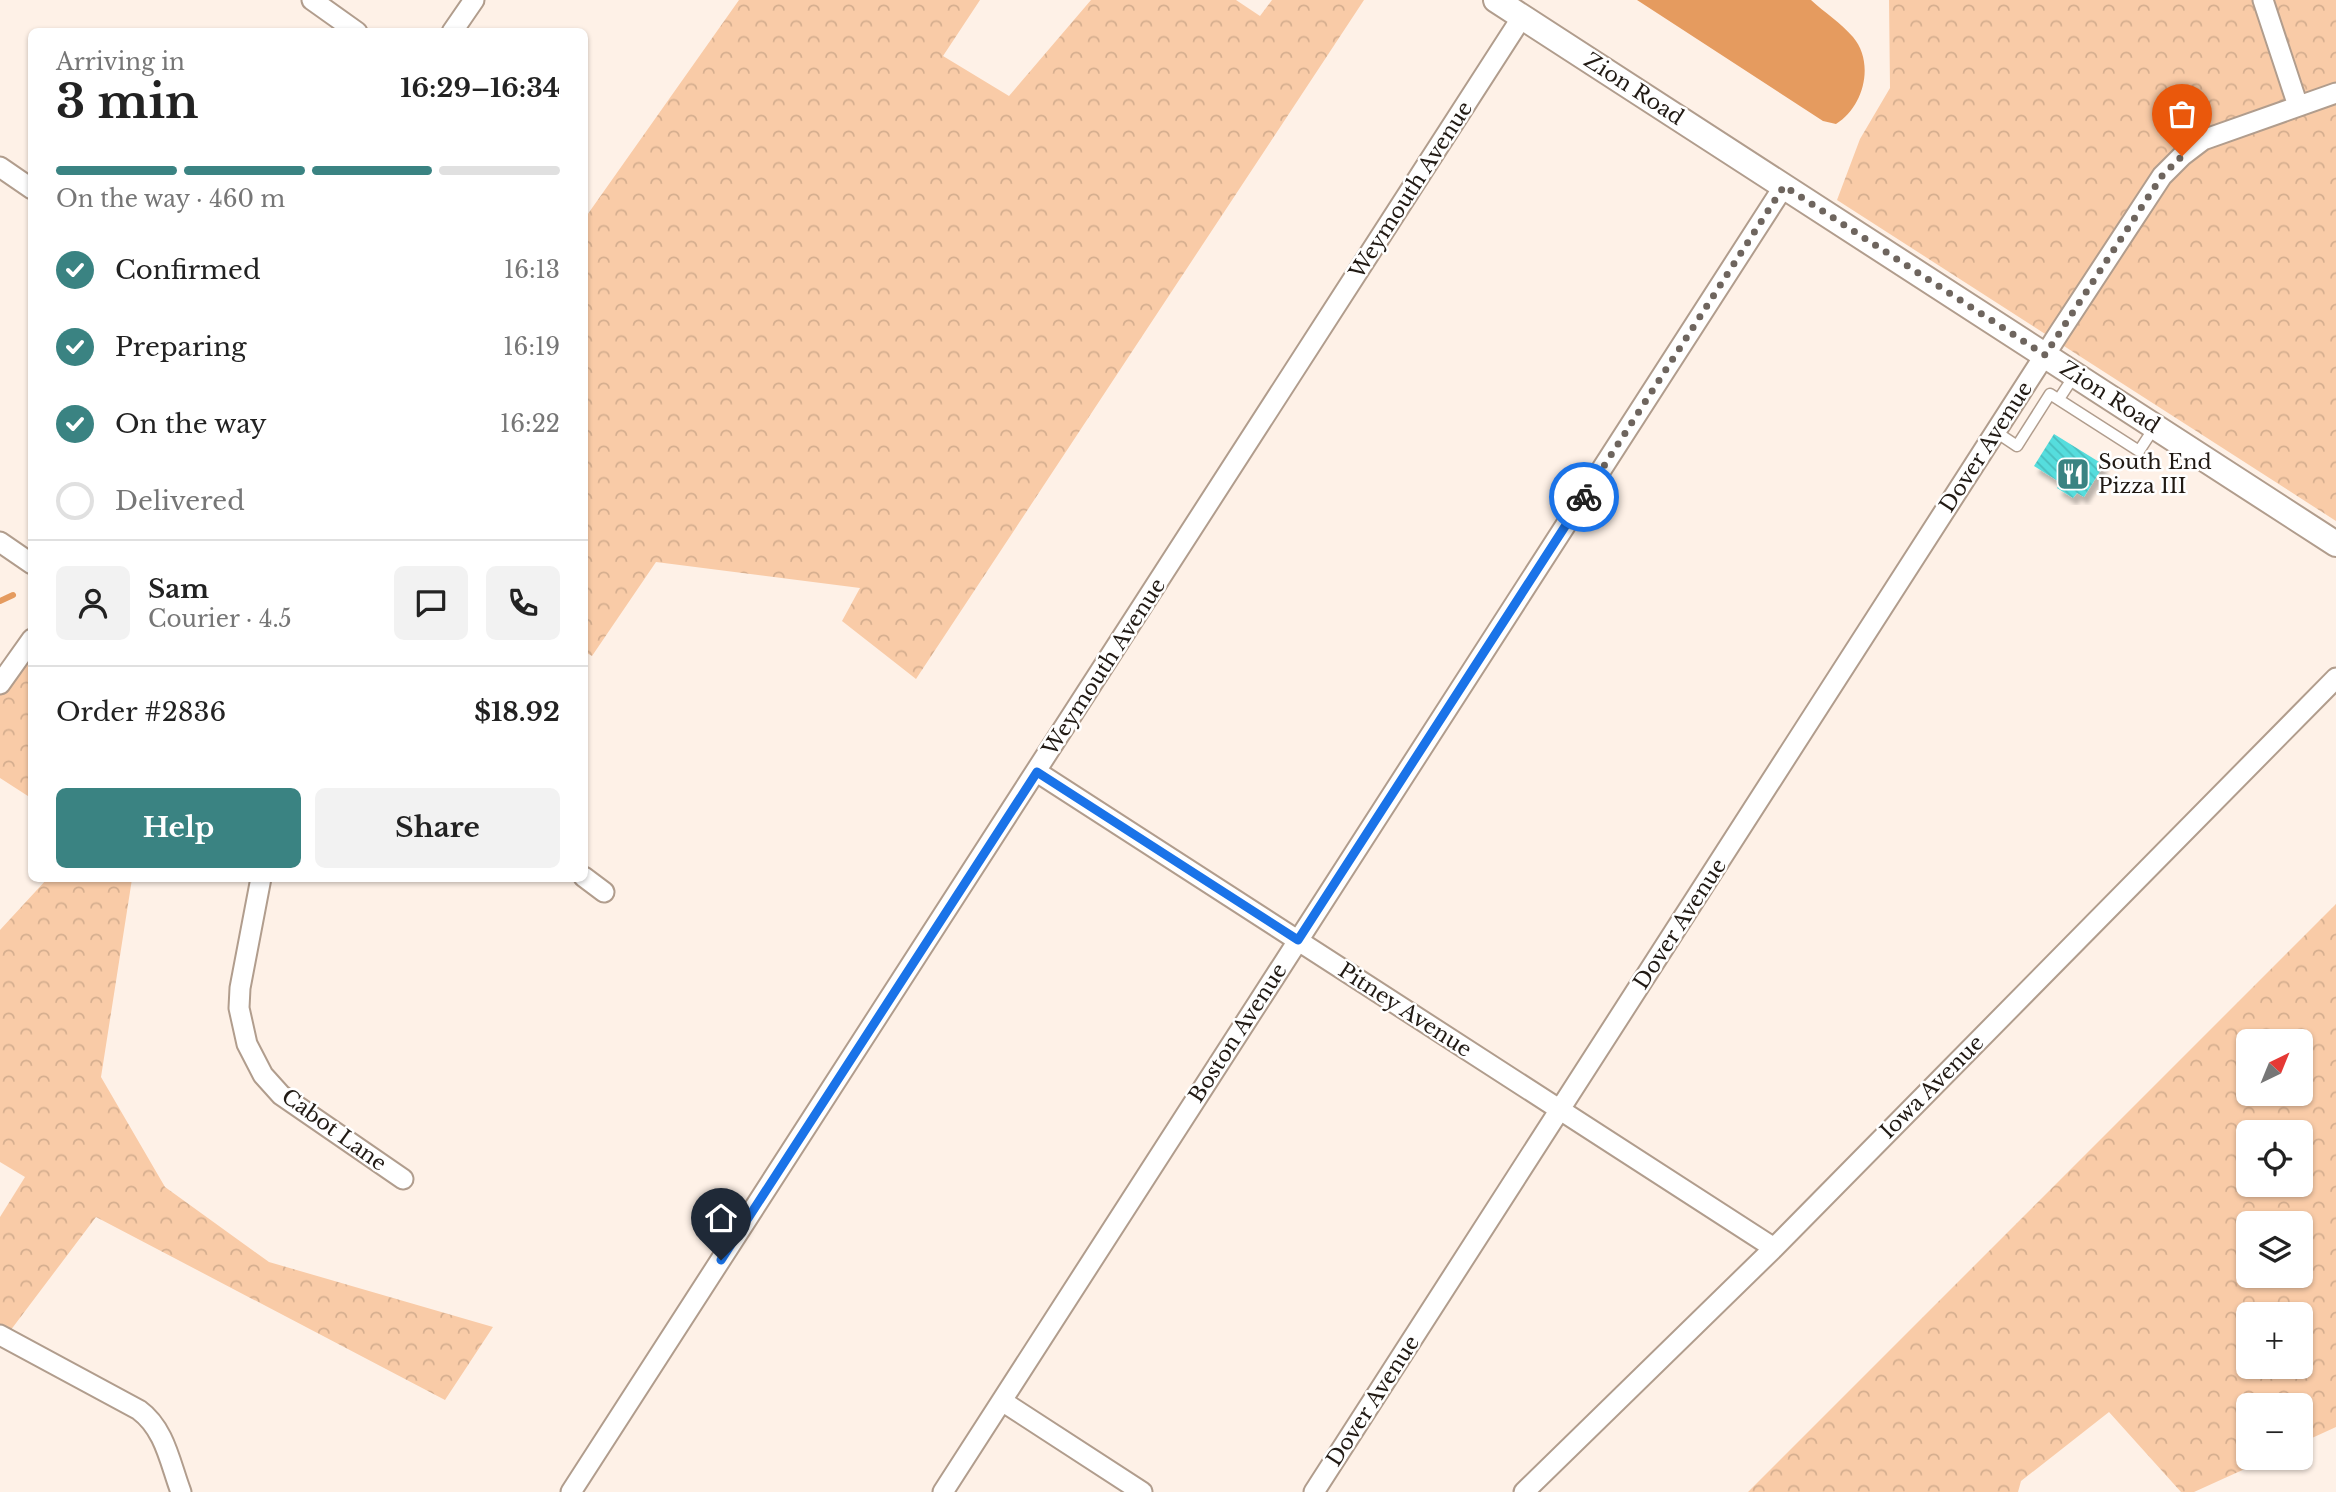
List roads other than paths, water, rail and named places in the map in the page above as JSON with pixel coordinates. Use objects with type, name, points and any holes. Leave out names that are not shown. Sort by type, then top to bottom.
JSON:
[{"type":"street","points":[[312,0],[351,28]]},
{"type":"street","points":[[455,28],[474,0]]},
{"type":"street","name":"Zion Road","points":[[1496,0],[2336,544]]},
{"type":"street","points":[[2263,0],[2298,106]]},
{"type":"street","name":"Weymouth Avenue","points":[[571,1492],[1522,17]]},
{"type":"street","name":"Dover Avenue","points":[[1314,1492],[2162,176],[2203,140],[2336,93]]},
{"type":"street","points":[[0,167],[28,186]]},
{"type":"street","name":"Boston Avenue","points":[[943,1492],[1784,186]]},
{"type":"street","points":[[0,542],[28,561]]},
{"type":"street","points":[[0,684],[28,645]]},
{"type":"street","name":"Iowa Avenue","points":[[1524,1492],[1774,1248],[2336,678]]},
{"type":"street","name":"Pitney Avenue","points":[[1037,772],[1774,1248]]},
{"type":"street","points":[[588,880],[604,892]]},
{"type":"street","name":"Cabot Lane","points":[[260,882],[240,988],[239,1008],[247,1044],[263,1075],[282,1095],[402,1179]]},
{"type":"street","points":[[0,1335],[139,1410],[152,1420],[161,1435],[181,1492]]},
{"type":"street","points":[[1002,1401],[1142,1492]]},
{"type":"lane","points":[[2059,399],[2075,375]]},
{"type":"lane","points":[[1996,432],[2017,446],[2050,394],[2139,451],[2155,426]]},
{"type":"waterway","points":[[0,601],[13,595]]},
{"type":"place","name":"South End Pizza III","points":[[2073,474]]}]
